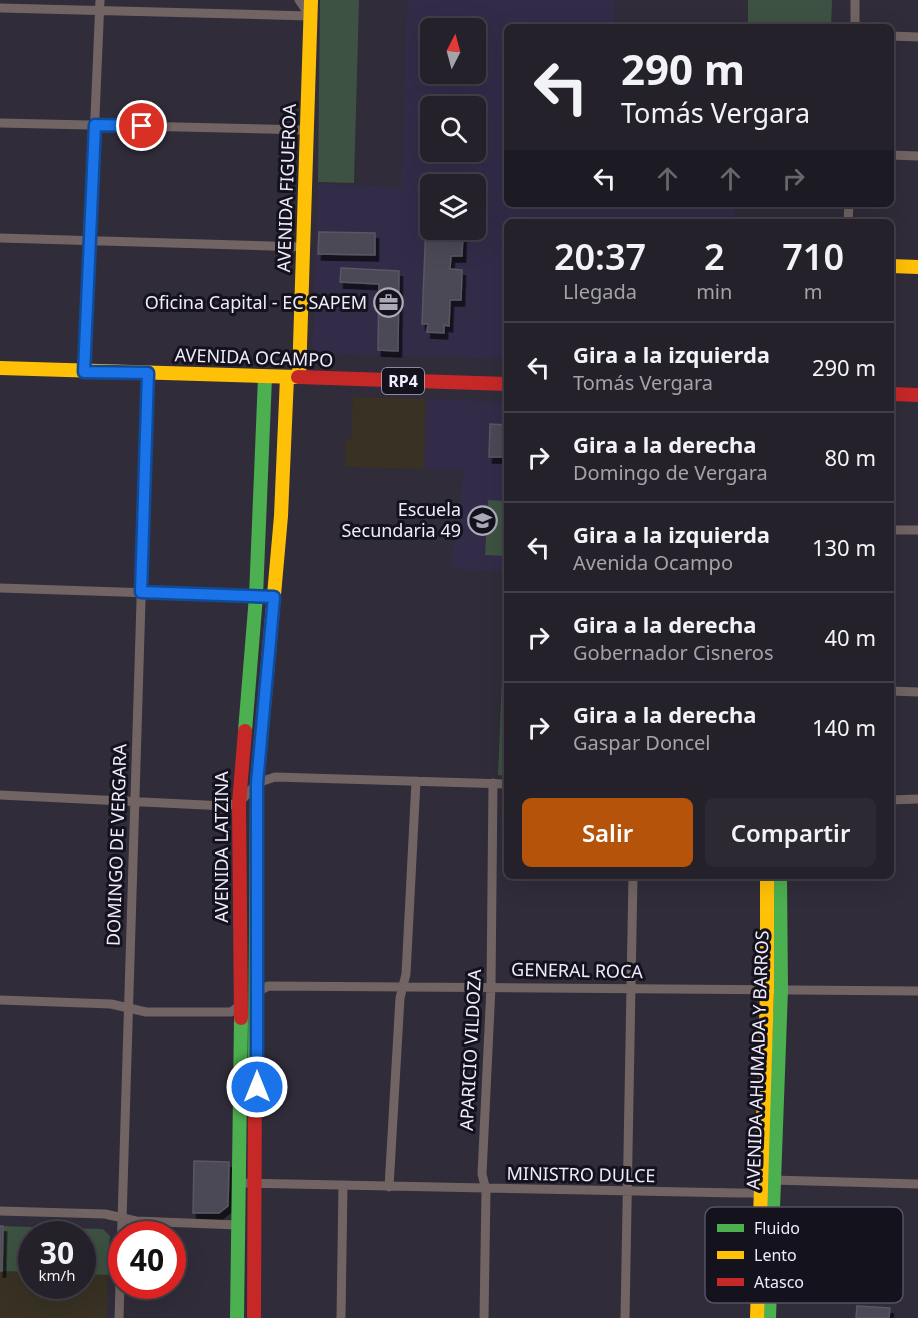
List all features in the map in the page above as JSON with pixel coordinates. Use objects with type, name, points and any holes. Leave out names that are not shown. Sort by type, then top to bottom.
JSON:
[{"type":"street","points":[[84,372],[100,0]]},
{"type":"street","points":[[298,0],[310,16]]},
{"type":"street","name":"AVENIDA FIGUEROA","points":[[293,377],[304,247],[311,0]]},
{"type":"street","points":[[855,0],[855,24]]},
{"type":"street","points":[[0,8],[310,16]]},
{"type":"street","points":[[894,36],[918,37]]},
{"type":"street","points":[[0,123],[307,130]]},
{"type":"street","points":[[894,155],[918,156]]},
{"type":"street","points":[[0,238],[304,247]]},
{"type":"street","points":[[894,266],[918,267]]},
{"type":"street","name":"AVENIDA OCAMPO","points":[[0,368],[504,384]]},
{"type":"street","name":"DOMINGO DE VERGARA","points":[[118,1318],[148,373]]},
{"type":"street","name":"AVENIDA LATZINA","points":[[237,1318],[241,1004],[239,803],[256,596],[265,376]]},
{"type":"street","name":"AVENIDA LATZINA","points":[[254,1318],[257,1183],[257,783],[293,377]]},
{"type":"street","points":[[894,394],[918,395]]},
{"type":"street","points":[[894,530],[918,530]]},
{"type":"street","points":[[0,588],[274,597]]},
{"type":"street","points":[[894,691],[918,692]]},
{"type":"street","points":[[0,795],[225,806],[239,803],[257,783],[275,777],[504,783]]},
{"type":"street","points":[[389,1187],[400,998],[406,974],[416,781]]},
{"type":"street","name":"APARICIO VILDOZA","points":[[484,1318],[486,1190],[482,1174],[491,987],[493,783]]},
{"type":"street","points":[[894,800],[918,799]]},
{"type":"street","points":[[625,1318],[633,879]]},
{"type":"street","name":"AVENIDA AHUMADA Y BARROS","points":[[767,879],[774,990],[771,1207]]},
{"type":"street","name":"AVENIDA AHUMADA Y BARROS","points":[[761,1207],[780,879]]},
{"type":"street","name":"GENERAL ROCA","points":[[241,1004],[268,986],[918,991]]},
{"type":"street","points":[[0,1000],[111,1004],[146,1012],[231,1012],[241,1004]]},
{"type":"street","points":[[761,1193],[772,1180],[918,1184]]},
{"type":"street","name":"MINISTRO DULCE","points":[[238,1183],[486,1190],[761,1193]]},
{"type":"street","points":[[341,1318],[343,1185]]},
{"type":"street","points":[[0,1211],[105,1214],[135,1221],[237,1225]]},
{"type":"street","name":"AVENIDA AHUMADA Y BARROS","points":[[757,1303],[757,1318]]},
{"type":"street","name":"AVENIDA AHUMADA Y BARROS","points":[[769,1303],[769,1318]]},
{"type":"shaded area","points":[[409,0],[615,0],[614,24],[504,24],[504,207],[734,207],[735,219],[504,219],[504,359],[312,353],[318,184],[402,187],[406,20]]},
{"type":"shaded area","points":[[353,397],[426,399],[424,469],[345,467],[345,440],[351,440]]},
{"type":"shaded area","name":"Escuela Secundaria 49","points":[[426,399],[504,402],[504,571],[450,569],[464,471],[424,469]]},
{"type":"shaded area","points":[[0,1271],[18,1272],[18,1299],[96,1299],[96,1275],[108,1275],[107,1318],[0,1318]]},
{"type":"green space","points":[[320,0],[359,0],[354,183],[318,182]]},
{"type":"green space","points":[[748,0],[832,0],[831,24],[748,24]]},
{"type":"green space","points":[[488,500],[504,501],[504,556],[485,555]]},
{"type":"green space","points":[[502,679],[504,679],[504,776],[498,775]]},
{"type":"green space","points":[[0,1226],[18,1227],[18,1272],[0,1271]]},
{"type":"green space","points":[[96,1229],[103,1229],[108,1234],[108,1275],[96,1275]]},
{"type":"building","points":[[319,232],[375,233],[375,255],[318,254]]},
{"type":"building","points":[[425,240],[463,240],[462,256],[451,256],[450,269],[462,270],[461,300],[450,300],[449,326],[444,325],[444,333],[427,332],[428,324],[422,324]]},
{"type":"building","name":"Oficina Capital - EC SAPEM","points":[[341,268],[399,271],[398,351],[378,350],[379,284],[340,282]]},
{"type":"building","points":[[490,424],[504,425],[504,457],[489,457]]},
{"type":"building","points":[[194,1161],[229,1162],[228,1206],[219,1213],[193,1213]]},
{"type":"building","points":[[0,1226],[3,1226],[2,1271],[0,1271]]},
{"type":"building","points":[[857,1306],[890,1308],[889,1318],[856,1318]]},
{"type":"traffic: fast","points":[[245,731],[256,596],[265,377]]},
{"type":"traffic: fast","points":[[255,1071],[257,783],[267,674]]},
{"type":"traffic: fast","points":[[773,1207],[781,990],[780,879]]},
{"type":"traffic: fast","points":[[237,1318],[241,1018]]},
{"type":"traffic: fast","points":[[769,1318],[770,1303]]},
{"type":"traffic: slow","points":[[299,377],[311,0]]},
{"type":"traffic: slow","points":[[894,266],[918,267]]},
{"type":"traffic: slow","points":[[0,368],[298,377]]},
{"type":"traffic: slow","points":[[267,674],[281,516],[287,377]]},
{"type":"traffic: slow","points":[[760,1207],[767,990],[767,879]]},
{"type":"traffic: slow","points":[[757,1303],[757,1318]]},
{"type":"traffic: jam","points":[[298,377],[504,384]]},
{"type":"traffic: jam","points":[[894,394],[918,395]]},
{"type":"traffic: jam","points":[[241,1018],[239,803],[245,731]]},
{"type":"traffic: jam","points":[[254,1318],[255,1071]]},
{"type":"place","name":"Oficina Capital - EC SAPEM","points":[[388,303]]},
{"type":"place","name":"Escuela Secundaria 49","points":[[482,520]]},
{"type":"route","points":[[142,126],[95,125],[84,372],[148,373],[141,592],[274,597],[257,783],[257,1087]]}]
